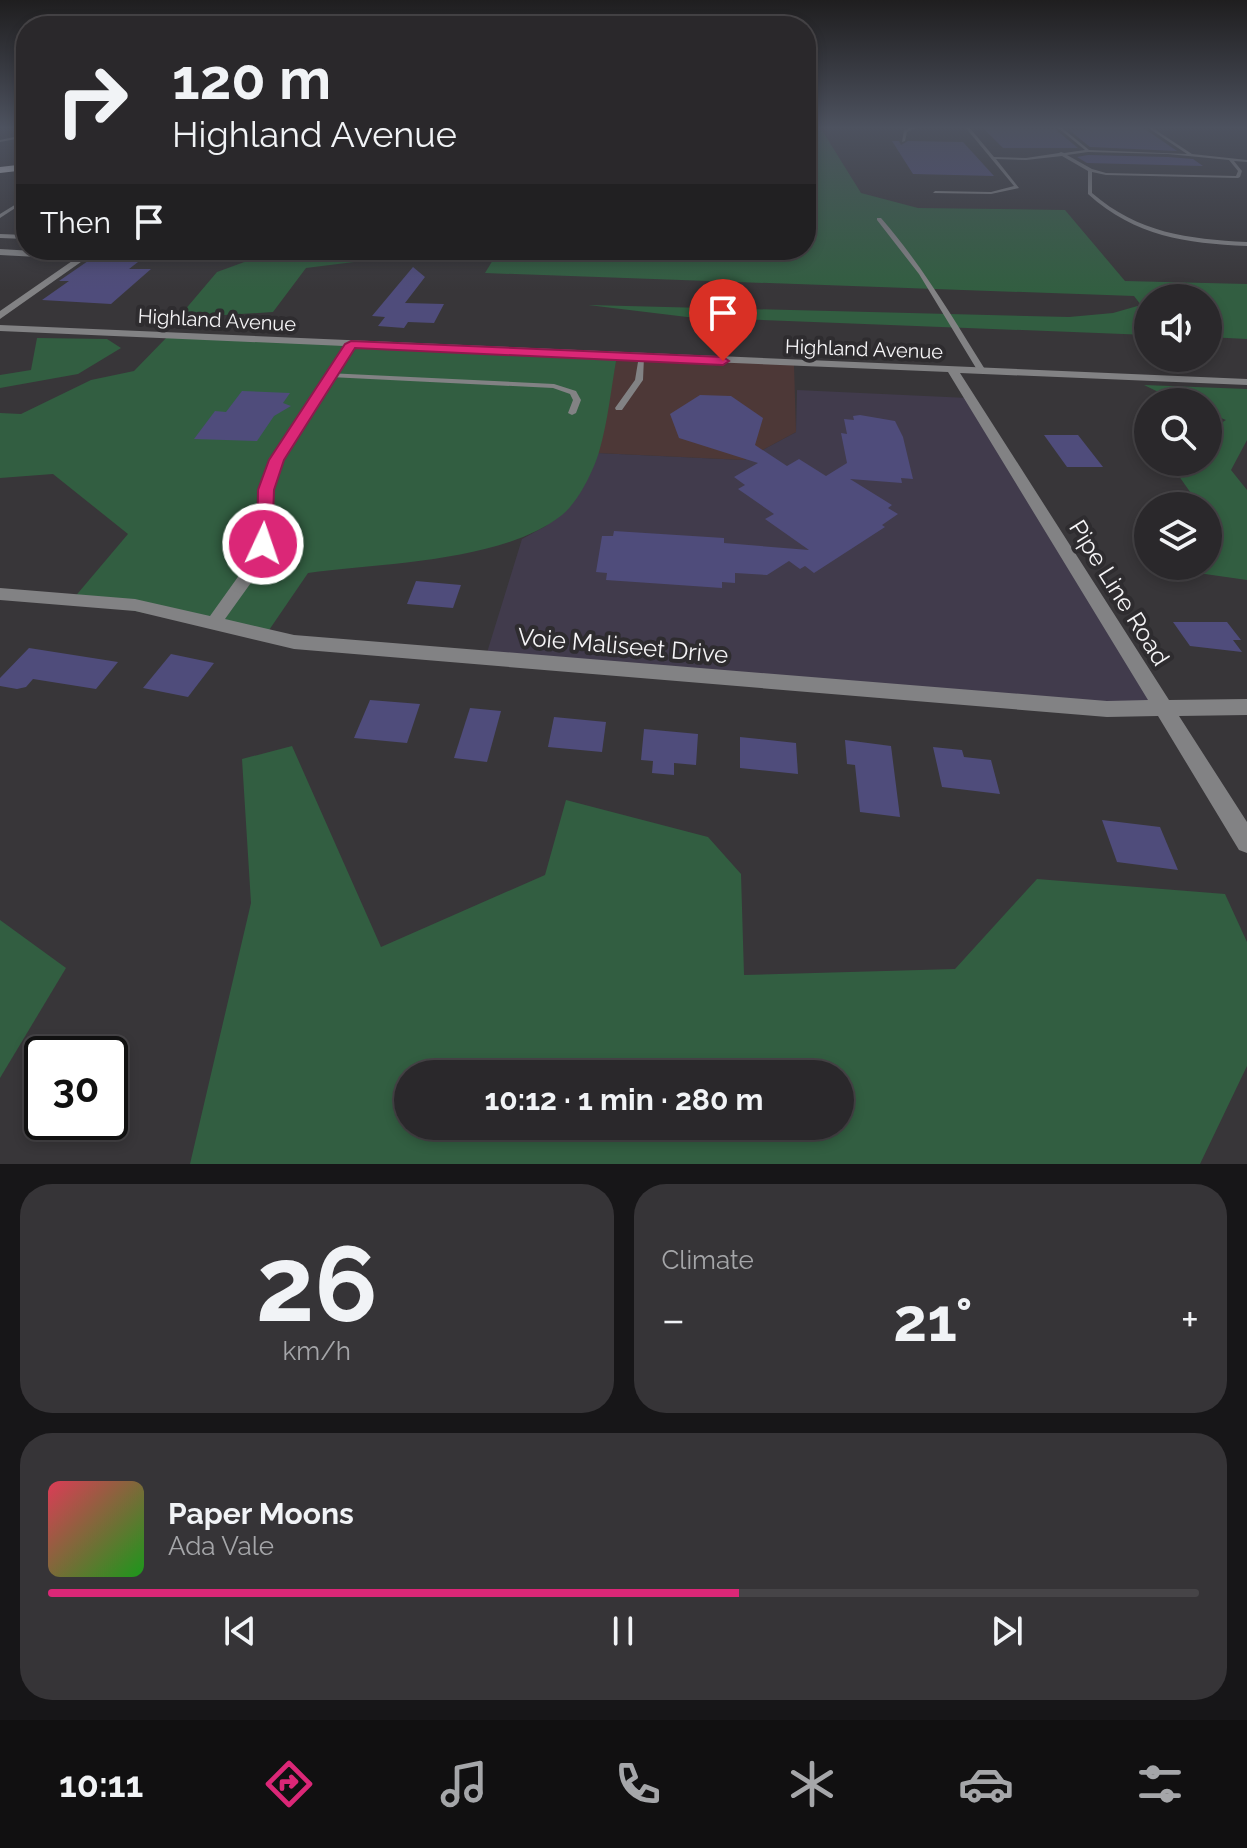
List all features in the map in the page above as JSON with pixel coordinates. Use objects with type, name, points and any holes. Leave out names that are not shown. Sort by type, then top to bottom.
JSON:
[{"type":"street","points":[[0,316],[84,260]]},
{"type":"street","name":"Highland Avenue","points":[[0,328],[1247,382]]},
{"type":"street","points":[[213,624],[252,569],[263,544],[266,490],[276,460],[351,344]]},
{"type":"street","name":"Pipe Line Road","points":[[952,370],[1247,842]]},
{"type":"street","name":"Voie Maliseet Drive","points":[[0,594],[135,605],[294,642],[1107,709],[1247,707]]},
{"type":"lane","points":[[935,192],[1013,191],[1017,187],[1012,181]]},
{"type":"lane","points":[[1090,181],[1090,193],[1106,210],[1142,227],[1199,243],[1247,244]]},
{"type":"lane","points":[[879,219],[905,248],[933,288],[982,371]]},
{"type":"lane","points":[[619,408],[639,380],[641,357]]},
{"type":"lane","points":[[330,375],[554,386],[573,393],[577,400],[572,413]]},
{"type":"shaded area","points":[[617,356],[794,365],[796,432],[744,460],[598,453]]},
{"type":"shaded area","points":[[797,390],[968,398],[1163,708],[485,659],[522,539],[546,526],[584,485],[598,453],[744,460],[796,432]]},
{"type":"green space","points":[[816,181],[854,181],[861,193],[918,208],[1065,210],[1125,281],[1247,284],[1247,339],[1222,338],[1222,284],[1134,284],[1134,296],[485,273],[493,260],[816,260]]},
{"type":"green space","points":[[250,260],[370,260],[306,268],[273,312],[178,318],[217,272]]},
{"type":"green space","points":[[588,305],[1069,317],[1113,313],[1134,307],[1134,334],[687,317]]},
{"type":"green space","points":[[168,336],[617,356],[605,429],[596,460],[579,495],[562,515],[537,531],[475,551],[406,563],[308,573],[265,636],[73,599],[128,534],[53,474],[0,478],[0,413],[21,414],[91,380],[134,371]]},
{"type":"green space","points":[[37,338],[107,339],[121,348],[78,374],[0,388],[0,375],[31,370]]},
{"type":"green space","points":[[1144,385],[1221,388],[1150,388]]},
{"type":"green space","points":[[1222,388],[1247,389],[1247,440],[1231,470],[1247,490],[1247,580],[1222,576],[1222,492],[1190,492],[1179,476],[1222,476],[1222,422],[1226,420],[1222,418]]},
{"type":"green space","points":[[292,746],[381,947],[545,875],[566,800],[708,837],[741,874],[744,975],[955,969],[1037,879],[1225,894],[1247,942],[1247,1066],[1200,1164],[190,1164],[251,903],[242,759]]},
{"type":"green space","points":[[0,920],[66,968],[0,1078]]},
{"type":"building","points":[[88,261],[138,262],[129,269],[151,269],[111,304],[42,300],[69,281],[59,281]]},
{"type":"building","points":[[413,267],[425,277],[405,303],[444,304],[434,323],[408,322],[404,328],[378,326],[385,317],[372,316]]},
{"type":"building","points":[[242,391],[290,393],[283,403],[291,406],[274,416],[257,441],[194,439],[215,411],[226,412]]},
{"type":"building","points":[[700,395],[731,396],[763,418],[755,445],[787,466],[799,459],[826,476],[847,463],[841,433],[847,434],[844,419],[854,420],[853,416],[860,415],[895,421],[903,437],[913,479],[901,478],[902,483],[850,479],[892,505],[888,508],[898,514],[882,525],[885,527],[814,573],[805,566],[800,569],[789,561],[767,575],[735,573],[735,583],[722,582],[722,588],[606,580],[607,573],[596,572],[602,536],[613,536],[614,531],[724,538],[724,543],[809,550],[765,519],[774,514],[738,489],[745,485],[734,477],[758,463],[679,438],[670,414]]},
{"type":"building","points":[[1044,435],[1078,435],[1103,467],[1067,467]]},
{"type":"building","points":[[416,581],[461,585],[453,608],[407,604]]},
{"type":"building","points":[[1173,622],[1227,622],[1241,640],[1233,640],[1242,652],[1190,646]]},
{"type":"building","points":[[29,648],[118,662],[96,689],[33,679],[26,687],[17,689],[0,686],[0,678]]},
{"type":"building","points":[[171,654],[214,663],[188,697],[143,688]]},
{"type":"building","points":[[370,700],[420,704],[407,743],[354,738]]},
{"type":"building","points":[[470,708],[501,711],[487,762],[454,758]]},
{"type":"building","points":[[554,717],[606,722],[602,752],[548,747]]},
{"type":"building","points":[[644,729],[698,734],[696,765],[674,763],[674,775],[652,773],[653,761],[641,760]]},
{"type":"building","points":[[740,737],[796,743],[798,774],[740,768]]},
{"type":"building","points":[[845,740],[891,746],[900,817],[860,812],[855,765],[847,764]]},
{"type":"building","points":[[933,747],[962,750],[964,757],[991,760],[1000,794],[942,787]]},
{"type":"building","points":[[1102,820],[1160,827],[1178,870],[1117,862]]},
{"type":"route","points":[[263,544],[266,490],[276,460],[351,344],[723,361]]}]
